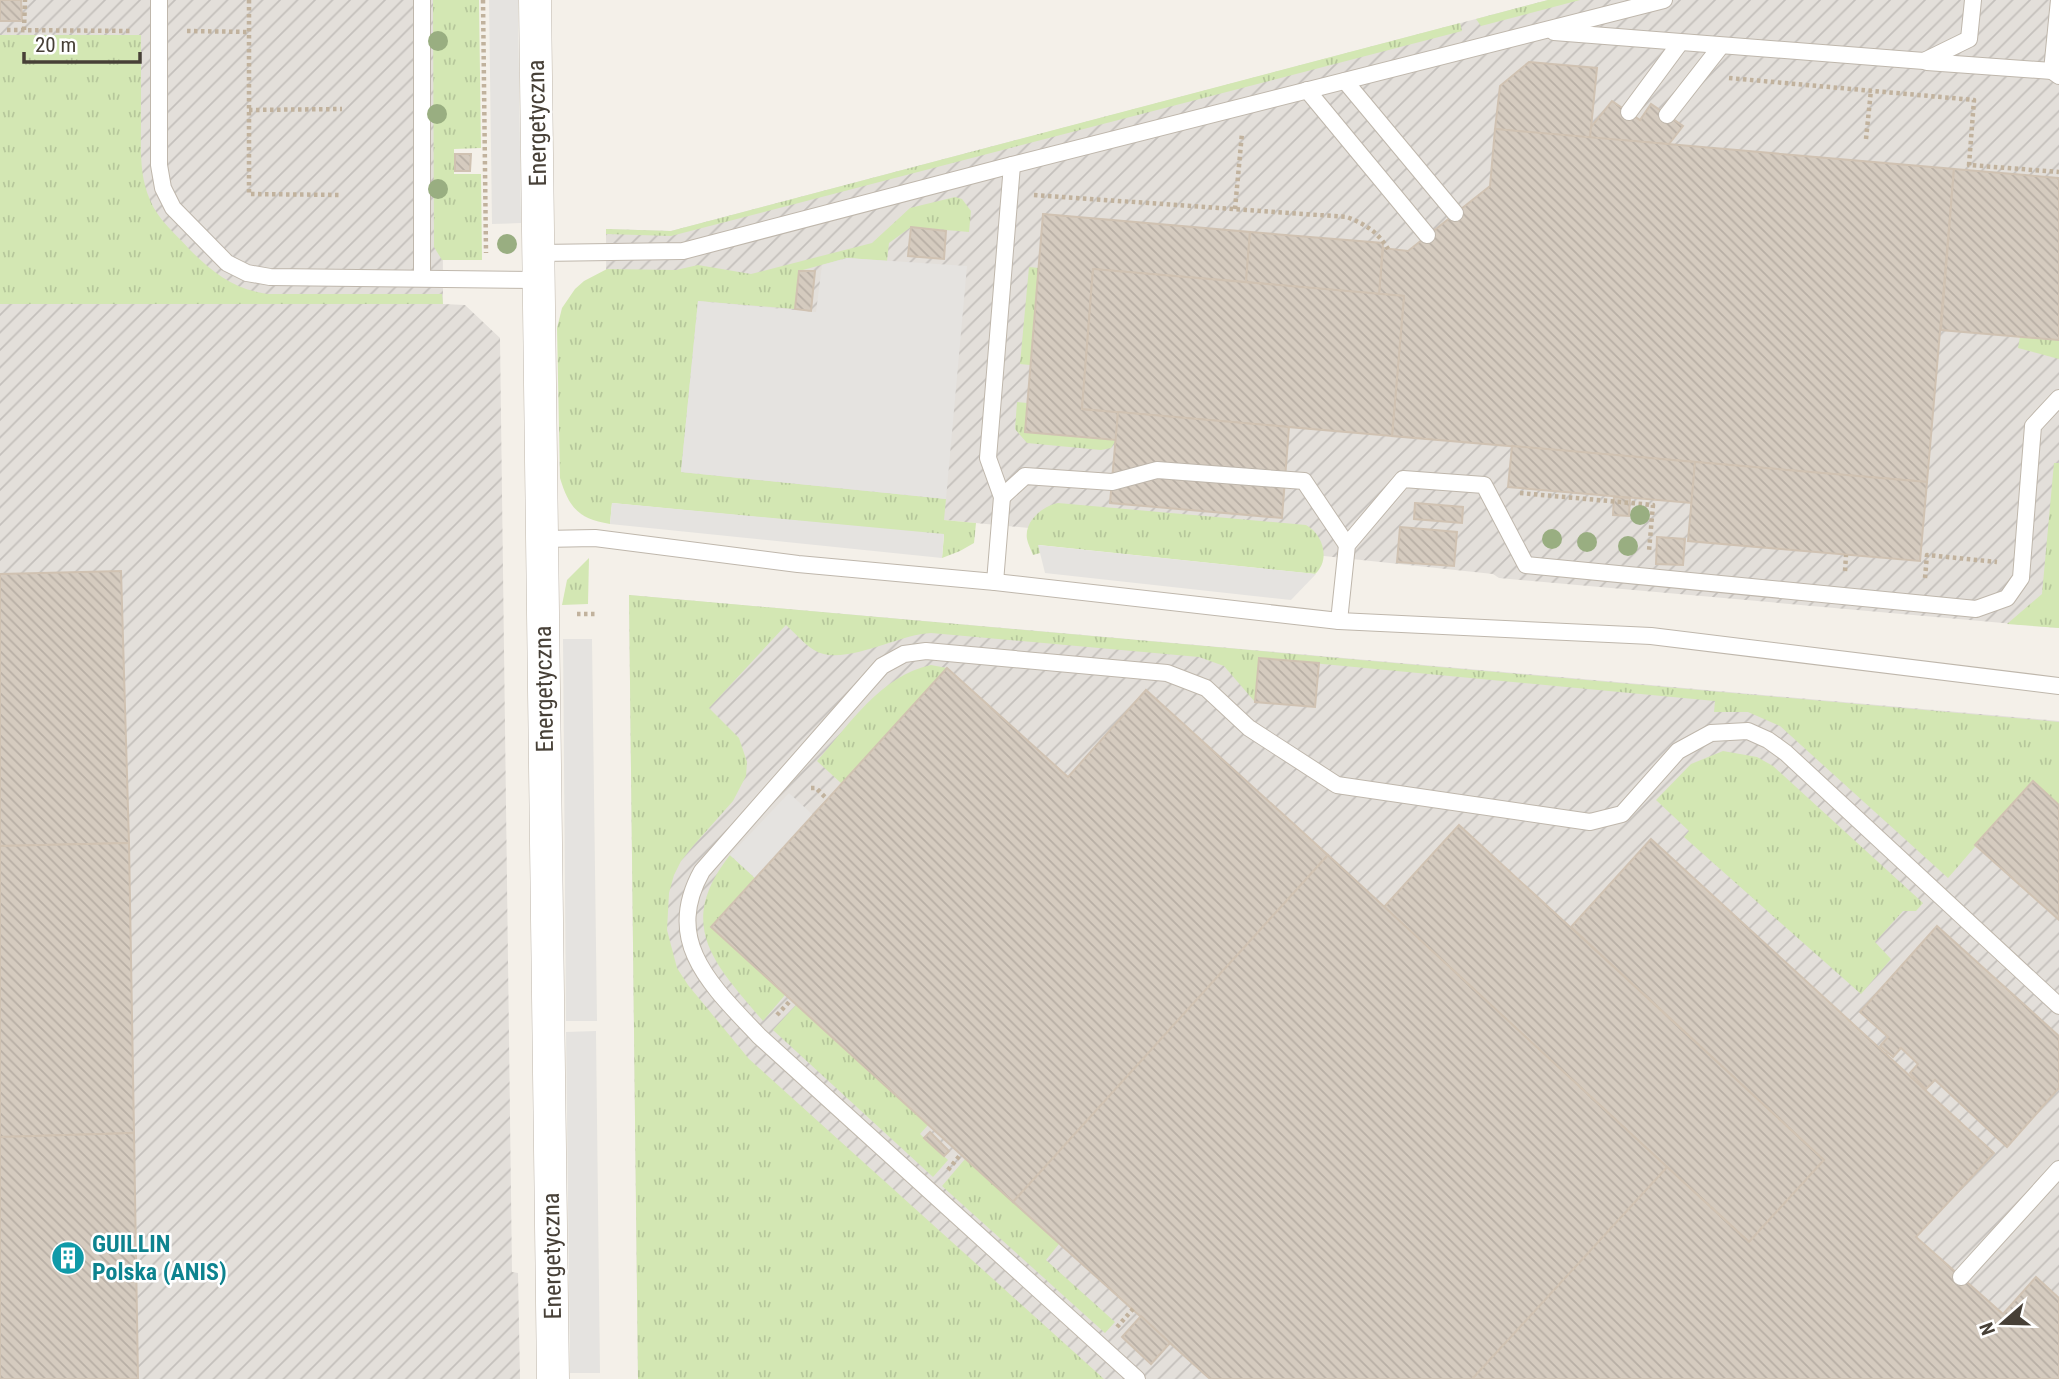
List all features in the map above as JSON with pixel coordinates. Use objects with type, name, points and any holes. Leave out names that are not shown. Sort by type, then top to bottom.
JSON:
[{"type":"street","name":"Energetyczna","points":[[536,0],[553,1379]]},
{"type":"lane","points":[[159,0],[159,165],[163,188],[173,208],[227,263],[247,273],[270,277],[422,278],[486,278],[539,266],[683,251],[1664,0]]},
{"type":"lane","points":[[422,0],[422,278]]},
{"type":"lane","points":[[1924,61],[1969,39],[1973,0]]},
{"type":"lane","points":[[1541,31],[2056,74],[2059,0]]},
{"type":"lane","points":[[1629,113],[1680,43]]},
{"type":"lane","points":[[1667,115],[1721,46]]},
{"type":"lane","points":[[1345,81],[1455,213]]},
{"type":"lane","points":[[1307,90],[1427,236]]},
{"type":"lane","points":[[995,582],[1002,497],[988,458],[1012,165]]},
{"type":"lane","points":[[1339,621],[1347,545],[1403,479],[1485,485],[1527,565],[1976,609],[2007,598],[2021,578],[2033,426],[2059,398]]},
{"type":"lane","points":[[1002,497],[1025,476],[1112,482],[1157,470],[1304,481],[1347,545]]},
{"type":"lane","points":[[543,539],[595,538],[798,564],[995,582],[1339,621],[1651,636],[2059,686]]},
{"type":"lane","points":[[1137,1379],[758,1035],[711,982],[692,948],[687,926],[687,909],[691,890],[702,871],[882,666],[904,654],[926,651],[1167,673],[1206,688],[1249,727],[1337,785],[1590,822],[1622,814],[1678,751],[1711,733],[1748,731],[1768,740],[1786,753],[2059,1006]]},
{"type":"lane","points":[[1961,1277],[2059,1169]]},
{"type":"path","points":[[24,0],[24,30]]},
{"type":"path","points":[[249,0],[249,194],[342,195]]},
{"type":"path","points":[[483,0],[486,278]]},
{"type":"path","points":[[7,30],[249,32]]},
{"type":"path","points":[[1727,78],[1974,100],[1969,165],[2059,172]]},
{"type":"path","points":[[1866,139],[1871,90]]},
{"type":"path","points":[[1235,209],[1244,106]]},
{"type":"path","points":[[249,110],[342,109]]},
{"type":"path","points":[[1030,204],[1031,195],[1347,217],[1364,224],[1381,237],[1388,249]]},
{"type":"path","points":[[1488,490],[1653,505],[1647,577]]},
{"type":"path","points":[[1922,603],[1927,555],[2022,564]]},
{"type":"shaded area","points":[[0,0],[442,0],[443,304],[465,305],[500,338],[512,1272],[518,1273],[520,1379],[0,1379]]},
{"type":"shaded area","points":[[489,0],[518,0],[521,223],[492,224]]},
{"type":"shaded area","points":[[1548,0],[2059,0],[2059,628],[1499,578],[1493,574],[1324,556],[607,488],[606,229],[671,231]]},
{"type":"shaded area","points":[[847,258],[967,266],[946,499],[681,472],[698,301],[816,312],[822,265]]},
{"type":"shaded area","points":[[612,503],[944,534],[942,558],[610,524]]},
{"type":"shaded area","points":[[1038,545],[1316,574],[1291,600],[1045,573]]},
{"type":"shaded area","points":[[629,595],[2059,721],[2059,1379],[638,1379]]},
{"type":"shaded area","points":[[563,639],[592,639],[597,1021],[566,1021]]},
{"type":"shaded area","points":[[789,793],[813,815],[755,878],[730,855]]},
{"type":"shaded area","points":[[596,1031],[600,1373],[570,1373],[566,1032]]},
{"type":"green space","points":[[433,0],[479,0],[481,148],[454,149],[454,174],[481,174],[482,260],[442,260],[434,247]]},
{"type":"green space","points":[[1548,0],[1580,0],[1481,26],[1476,19]]},
{"type":"green space","points":[[1460,23],[1462,31],[671,236],[606,234],[606,229],[671,231]]},
{"type":"green space","points":[[0,35],[141,35],[141,151],[146,191],[153,207],[168,226],[199,258],[225,279],[255,292],[267,294],[442,294],[443,304],[0,304]]},
{"type":"green space","points":[[955,197],[962,199],[971,211],[969,232],[911,227],[889,243],[887,261],[847,258],[799,271],[795,309],[698,301],[681,472],[946,499],[944,520],[976,523],[974,543],[942,558],[944,535],[612,503],[610,524],[590,519],[572,504],[560,478],[557,328],[562,308],[584,281],[607,269],[676,270],[698,265],[751,274],[872,243],[910,208]]},
{"type":"green space","points":[[1029,267],[1039,268],[1030,365],[1020,364]]},
{"type":"green space","points":[[2020,337],[2059,340],[2059,359],[2018,348]]},
{"type":"green space","points":[[1017,402],[1027,403],[1025,432],[1116,440],[1111,448],[1101,450],[1027,443],[1015,429]]},
{"type":"green space","points":[[2054,463],[2059,463],[2059,628],[2007,624],[2042,594]]},
{"type":"green space","points":[[1058,503],[1306,525],[1321,541],[1323,562],[1315,574],[1039,545],[1040,553],[1033,555],[1027,539],[1028,526],[1046,507]]},
{"type":"green space","points":[[589,558],[588,604],[562,605],[567,580]]},
{"type":"green space","points":[[629,595],[2059,722],[2059,805],[2032,781],[1948,878],[1780,726],[1748,712],[1714,712],[1715,701],[1259,658],[1255,702],[1224,666],[1199,657],[931,633],[855,653],[826,654],[810,648],[786,625],[709,708],[739,738],[747,762],[746,776],[733,801],[681,861],[674,875],[669,893],[667,930],[677,968],[749,1059],[1104,1379],[638,1379]]},
{"type":"green space","points":[[931,665],[947,668],[842,784],[817,761],[881,690],[896,679]]},
{"type":"green space","points":[[1723,751],[1757,757],[1773,766],[1923,903],[1916,911],[1903,911],[1875,942],[1891,959],[1861,994],[1684,837],[1689,831],[1656,800],[1691,764]]},
{"type":"green space","points":[[730,855],[755,878],[711,927],[785,995],[763,1021],[717,963],[703,924],[705,903],[713,880]]},
{"type":"green space","points":[[796,1005],[928,1125],[920,1134],[948,1160],[933,1177],[773,1030]]},
{"type":"green space","points":[[965,1159],[1059,1244],[1046,1260],[1115,1322],[1105,1333],[942,1186]]},
{"type":"building","points":[[0,0],[21,0],[22,21],[0,21]]},
{"type":"building","points":[[1529,62],[1597,68],[1590,138],[1495,129],[1500,86]]},
{"type":"building","points":[[1612,101],[1640,120],[1651,104],[1683,126],[1669,144],[1590,138],[1591,127]]},
{"type":"building","points":[[1495,129],[1954,169],[1927,482],[1392,436],[1404,296],[1379,294],[1383,248],[1408,251],[1490,186]]},
{"type":"building","points":[[455,154],[471,154],[470,171],[455,171]]},
{"type":"building","points":[[1954,169],[2059,178],[2059,340],[1941,330]]},
{"type":"building","points":[[1043,214],[1250,232],[1246,282],[1093,269],[1082,409],[1118,412],[1116,440],[1025,432]]},
{"type":"building","points":[[911,227],[946,231],[944,259],[908,256]]},
{"type":"building","points":[[1250,232],[1383,243],[1379,294],[1246,282]]},
{"type":"building","points":[[1093,269],[1404,296],[1392,436],[1082,409]]},
{"type":"building","points":[[799,271],[815,271],[811,311],[795,309]]},
{"type":"building","points":[[1118,412],[1289,427],[1282,518],[1110,503]]},
{"type":"building","points":[[1512,446],[1695,462],[1692,503],[1508,487]]},
{"type":"building","points":[[1695,462],[1927,482],[1920,561],[1688,541]]},
{"type":"building","points":[[1614,497],[1630,498],[1629,516],[1613,515]]},
{"type":"building","points":[[1415,503],[1463,507],[1462,523],[1414,519]]},
{"type":"building","points":[[1400,527],[1457,532],[1454,566],[1397,562]]},
{"type":"building","points":[[1657,537],[1685,539],[1683,565],[1656,564]]},
{"type":"building","points":[[121,571],[129,843],[0,846],[0,574]]},
{"type":"building","points":[[1259,658],[1319,663],[1315,707],[1255,702]]},
{"type":"building","points":[[947,668],[1068,777],[1146,690],[1328,855],[1013,1202],[711,927]]},
{"type":"building","points":[[2033,781],[2059,805],[2059,920],[1975,845]]},
{"type":"building","points":[[1459,825],[1824,1160],[1749,1242],[1384,907]]},
{"type":"building","points":[[1651,839],[1994,1153],[1916,1237],[2003,1314],[2036,1277],[2059,1298],[2059,1379],[1472,1379],[1667,1167],[1749,1242],[1824,1160],[1571,927]]},
{"type":"building","points":[[129,843],[134,1133],[0,1137],[0,846]]},
{"type":"building","points":[[1328,855],[1667,1167],[1472,1379],[1210,1379],[1013,1202]]},
{"type":"building","points":[[1937,926],[2059,1036],[2059,1088],[2007,1147],[1935,1080],[1926,1089],[1910,1073],[1918,1064],[1901,1048],[1893,1057],[1880,1046],[1888,1037],[1860,1012]]},
{"type":"building","points":[[930,1132],[949,1151],[944,1156],[924,1138]]},
{"type":"building","name":"GUILLIN Polska (ANIS)","points":[[134,1133],[138,1379],[0,1379],[0,1137]]},
{"type":"building","points":[[1141,1316],[1170,1343],[1151,1364],[1122,1337]]},
{"type":"place","name":"GUILLIN Polska (ANIS)","points":[[68,1258]]}]
